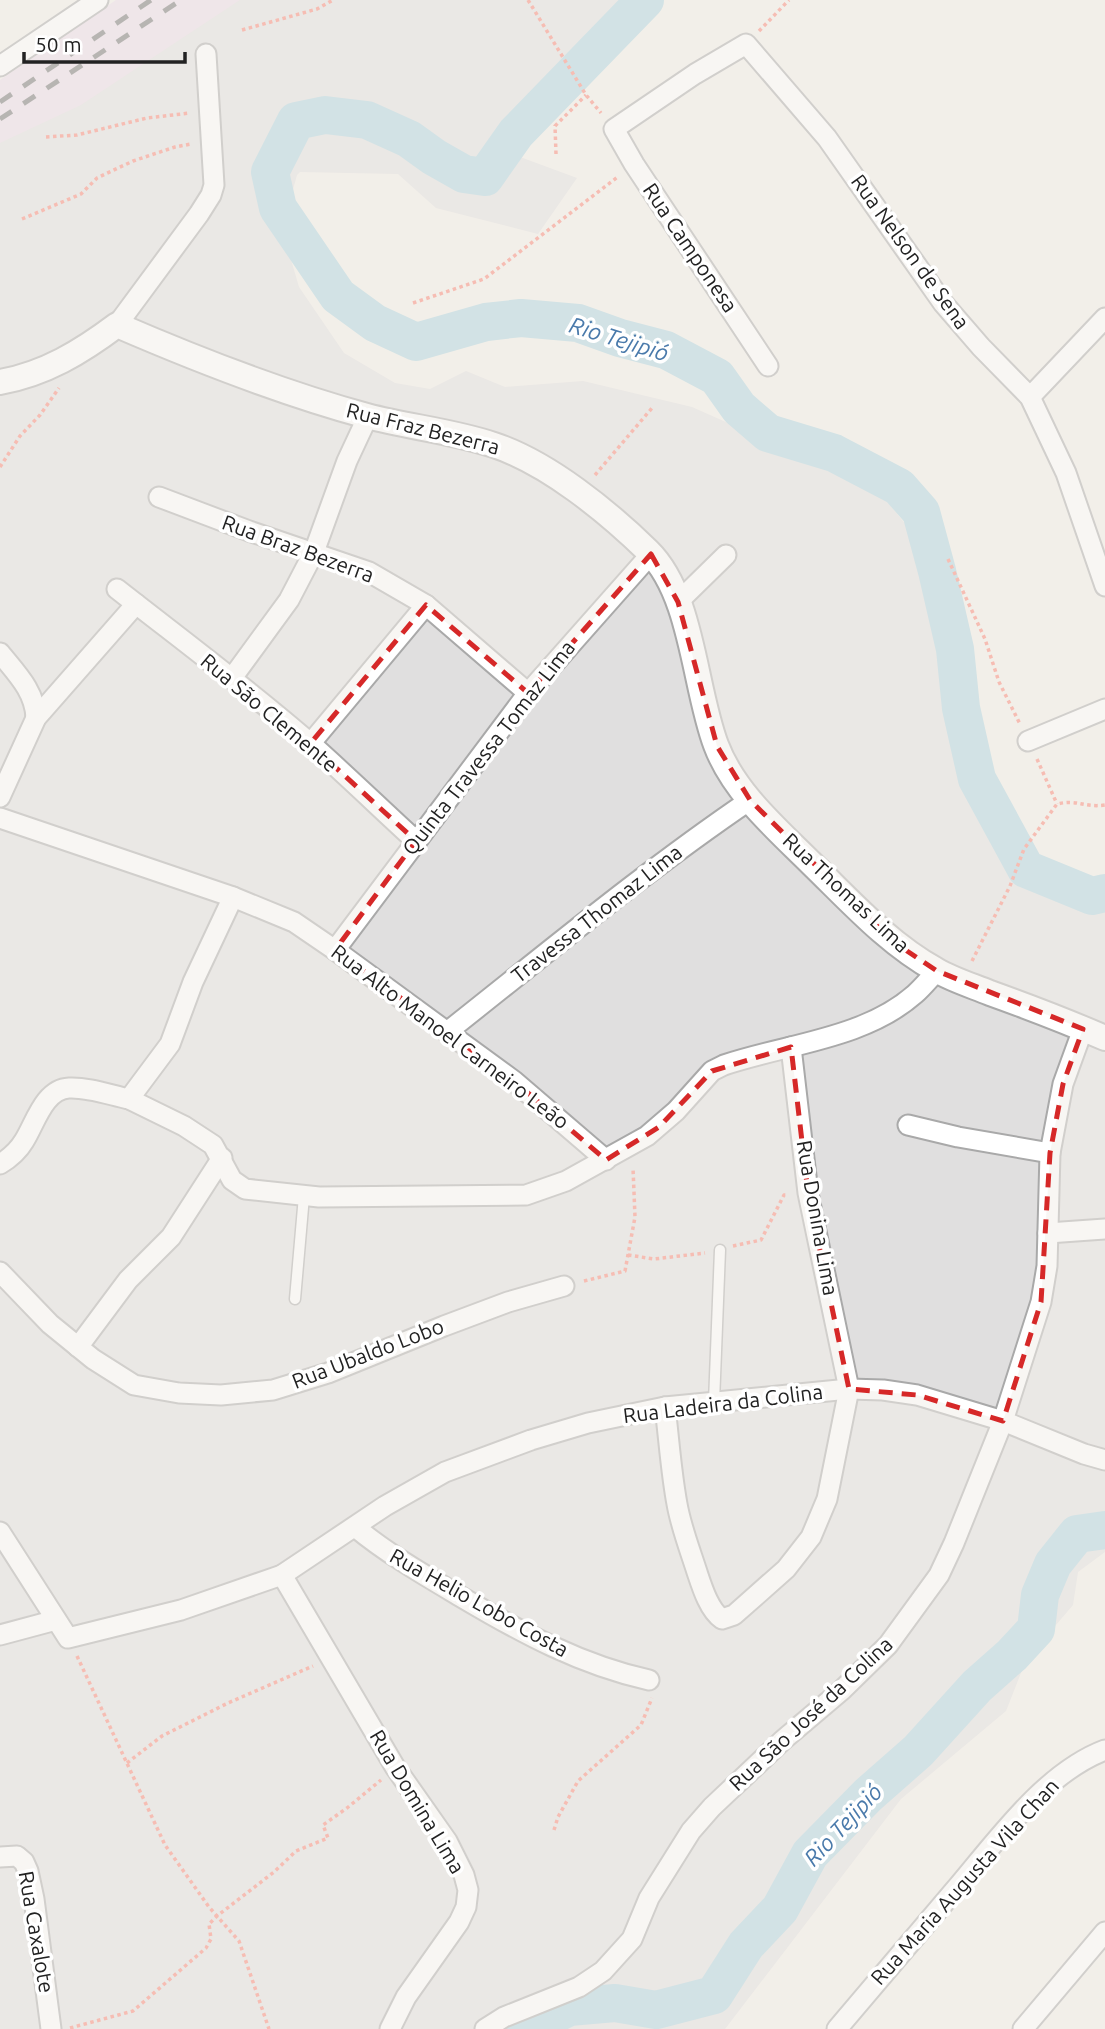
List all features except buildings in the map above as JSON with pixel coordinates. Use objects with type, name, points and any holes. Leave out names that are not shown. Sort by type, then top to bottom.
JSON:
[{"type":"street","points":[[0,66],[99,0]]},
{"type":"street","points":[[614,129],[695,74],[746,44]]},
{"type":"street","name":"Rua Nelson de Sena","points":[[746,44],[827,138],[943,303],[1030,397],[1066,473],[1105,586]]},
{"type":"street","points":[[0,382],[48,368],[76,355],[117,326],[211,195],[214,172],[206,54]]},
{"type":"street","name":"Rua Camponesa","points":[[614,129],[634,164],[768,366]]},
{"type":"street","points":[[1030,397],[1105,318]]},
{"type":"street","name":"Rua Fraz Bezerra","points":[[117,326],[248,377],[368,416],[493,444],[520,456],[580,492],[651,554],[668,578],[678,602],[716,746],[750,800]]},
{"type":"street","points":[[232,678],[289,600],[314,552],[347,461],[368,416]]},
{"type":"street","name":"Rua Braz Bezerra","points":[[159,497],[369,572],[426,605],[528,693]]},
{"type":"street","name":"Quinta Travessa Tomaz Lima","points":[[335,950],[528,693],[651,554]]},
{"type":"street","points":[[678,602],[726,555]]},
{"type":"street","name":"Rua São Clemente","points":[[117,589],[232,678],[310,744],[416,841]]},
{"type":"street","points":[[0,797],[36,718],[136,604]]},
{"type":"street","points":[[310,744],[426,605]]},
{"type":"street","points":[[0,653],[31,694],[36,718]]},
{"type":"street","points":[[1028,741],[1105,709]]},
{"type":"street","name":"Rua Thomas Lima","points":[[750,800],[883,933],[937,971],[1094,1034]]},
{"type":"street","name":"Travessa Thomaz Lima","points":[[447,1032],[585,920],[689,841],[750,800]]},
{"type":"street","name":"Rua Alto Manoel Carneiro Leão","points":[[0,818],[233,897],[294,922],[523,1088],[606,1160]]},
{"type":"street","points":[[129,1099],[170,1044],[193,982],[233,897]]},
{"type":"street","points":[[0,1164],[12,1156],[23,1143],[41,1109],[57,1091],[72,1087],[129,1099],[184,1126],[213,1144],[232,1180],[246,1189],[304,1196],[526,1195],[566,1181],[659,1127],[712,1071],[740,1059],[833,1037],[866,1023],[914,995],[937,971]]},
{"type":"street","name":"Rua São José da Colina","points":[[485,2029],[504,2017],[579,1987],[603,1971],[632,1939],[649,1898],[691,1830],[783,1740],[842,1690],[888,1645],[939,1575],[1003,1421],[1041,1302],[1047,1266],[1049,1153],[1063,1084],[1094,1034]]},
{"type":"street","name":"Rua Donina Lima","points":[[791,1047],[808,1193],[849,1389]]},
{"type":"street","points":[[908,1125],[1049,1153]]},
{"type":"street","points":[[78,1347],[128,1280],[171,1237],[222,1158]]},
{"type":"street","points":[[1048,1233],[1105,1229]]},
{"type":"street","name":"Rua Ubaldo Lobo","points":[[0,1272],[50,1324],[78,1347],[134,1385],[179,1393],[222,1395],[273,1390],[328,1373],[509,1302],[564,1286]]},
{"type":"street","points":[[665,1407],[677,1506],[702,1587],[722,1619],[734,1615],[786,1569],[811,1537],[827,1499],[849,1389]]},
{"type":"street","name":"Rua Ladeira da Colina","points":[[68,1638],[181,1610],[282,1575],[384,1506],[445,1472],[531,1440],[588,1423],[665,1407],[849,1389],[917,1395],[1003,1421],[1105,1460]]},
{"type":"street","name":"Rua Helio Lobo Costa","points":[[355,1527],[391,1554],[513,1627],[597,1666],[649,1680]]},
{"type":"street","points":[[0,1532],[68,1638]]},
{"type":"street","name":"Rua Domina Lima","points":[[282,1575],[396,1767],[447,1841],[464,1875],[468,1890],[466,1907],[459,1922],[405,1997],[390,2029]]},
{"type":"street","points":[[0,1635],[56,1620]]},
{"type":"street","name":"Rua Maria Augusta Vila Chan","points":[[837,2029],[1000,1837],[1037,1798],[1063,1773],[1091,1755],[1105,1750]]},
{"type":"street","name":"Rua Caxalote","points":[[0,1857],[18,1856],[28,1871],[51,2029]]},
{"type":"street","points":[[1023,2029],[1105,1932]]},
{"type":"lane","points":[[295,1299],[304,1196]]},
{"type":"lane","points":[[714,1402],[720,1250]]},
{"type":"path","points":[[242,30],[317,9],[333,0]]},
{"type":"path","points":[[528,0],[586,95],[614,129]]},
{"type":"path","points":[[746,44],[789,0]]},
{"type":"path","points":[[556,154],[555,126],[586,95]]},
{"type":"path","points":[[46,137],[77,135],[147,118],[210,111]]},
{"type":"path","points":[[22,219],[81,194],[97,178],[133,161],[175,146],[210,142]]},
{"type":"path","points":[[413,303],[484,279],[634,164]]},
{"type":"path","points":[[0,467],[20,436],[40,415],[57,391],[76,355]]},
{"type":"path","points":[[580,492],[652,408]]},
{"type":"path","points":[[948,559],[985,639],[999,682],[1057,804]]},
{"type":"path","points":[[961,981],[1010,886],[1024,849],[1057,804],[1073,800],[1088,807],[1105,805]]},
{"type":"path","points":[[564,1286],[625,1271],[635,1217],[632,1145]]},
{"type":"path","points":[[68,1638],[165,1845],[217,1916],[239,1941],[269,2029]]},
{"type":"path","points":[[127,1763],[162,1736],[228,1703],[331,1658]]},
{"type":"path","points":[[554,1830],[558,1817],[578,1781],[641,1725],[654,1691],[649,1680]]},
{"type":"path","points":[[66,2029],[133,2011],[206,1948],[211,1938],[209,1924],[217,1916],[274,1872],[296,1851],[328,1838],[323,1825],[396,1767]]},
{"type":"highlighted area","points":[[651,554],[678,602],[717,746],[750,800],[892,941],[937,971],[1083,1029],[1063,1084],[1050,1153],[1041,1302],[1003,1421],[917,1395],[849,1389],[808,1193],[791,1047],[712,1071],[659,1127],[606,1160],[514,1081],[335,950],[416,841],[310,744],[426,605],[528,693]]},
{"type":"shaded area","points":[[116,0],[240,0],[81,105],[0,143],[0,80]]},
{"type":"shaded area","points":[[195,0],[652,0],[624,23],[512,154],[577,178],[538,234],[436,208],[398,174],[300,172],[282,229],[299,287],[344,353],[395,383],[430,389],[466,371],[505,387],[583,381],[692,407],[877,489],[928,552],[969,775],[1006,851],[1043,859],[1066,898],[1105,907],[1105,1552],[1078,1572],[1073,1605],[1026,1660],[1006,1711],[901,1799],[725,2029],[0,2029],[0,131]]},
{"type":"waterway","name":"Rio Tejipió","points":[[645,0],[516,133],[485,177],[464,174],[409,139],[367,120],[325,115],[296,121],[270,172],[278,208],[338,296],[375,323],[416,342],[486,322],[521,318],[578,323],[666,350],[717,377],[739,408],[768,433],[834,453],[899,487],[921,512],[937,571],[955,649],[961,708],[977,779],[1026,869],[1092,896],[1105,893]]},
{"type":"waterway","name":"Rio Tejipió","points":[[526,2029],[569,2007],[615,2003],[656,2010],[714,1995],[746,1945],[780,1909],[810,1854],[868,1795],[918,1751],[977,1686],[1036,1629],[1040,1595],[1053,1564],[1077,1534],[1105,1530]]},
{"type":"railway","points":[[0,102],[151,0]]},
{"type":"railway","points":[[0,119],[181,0]]}]
